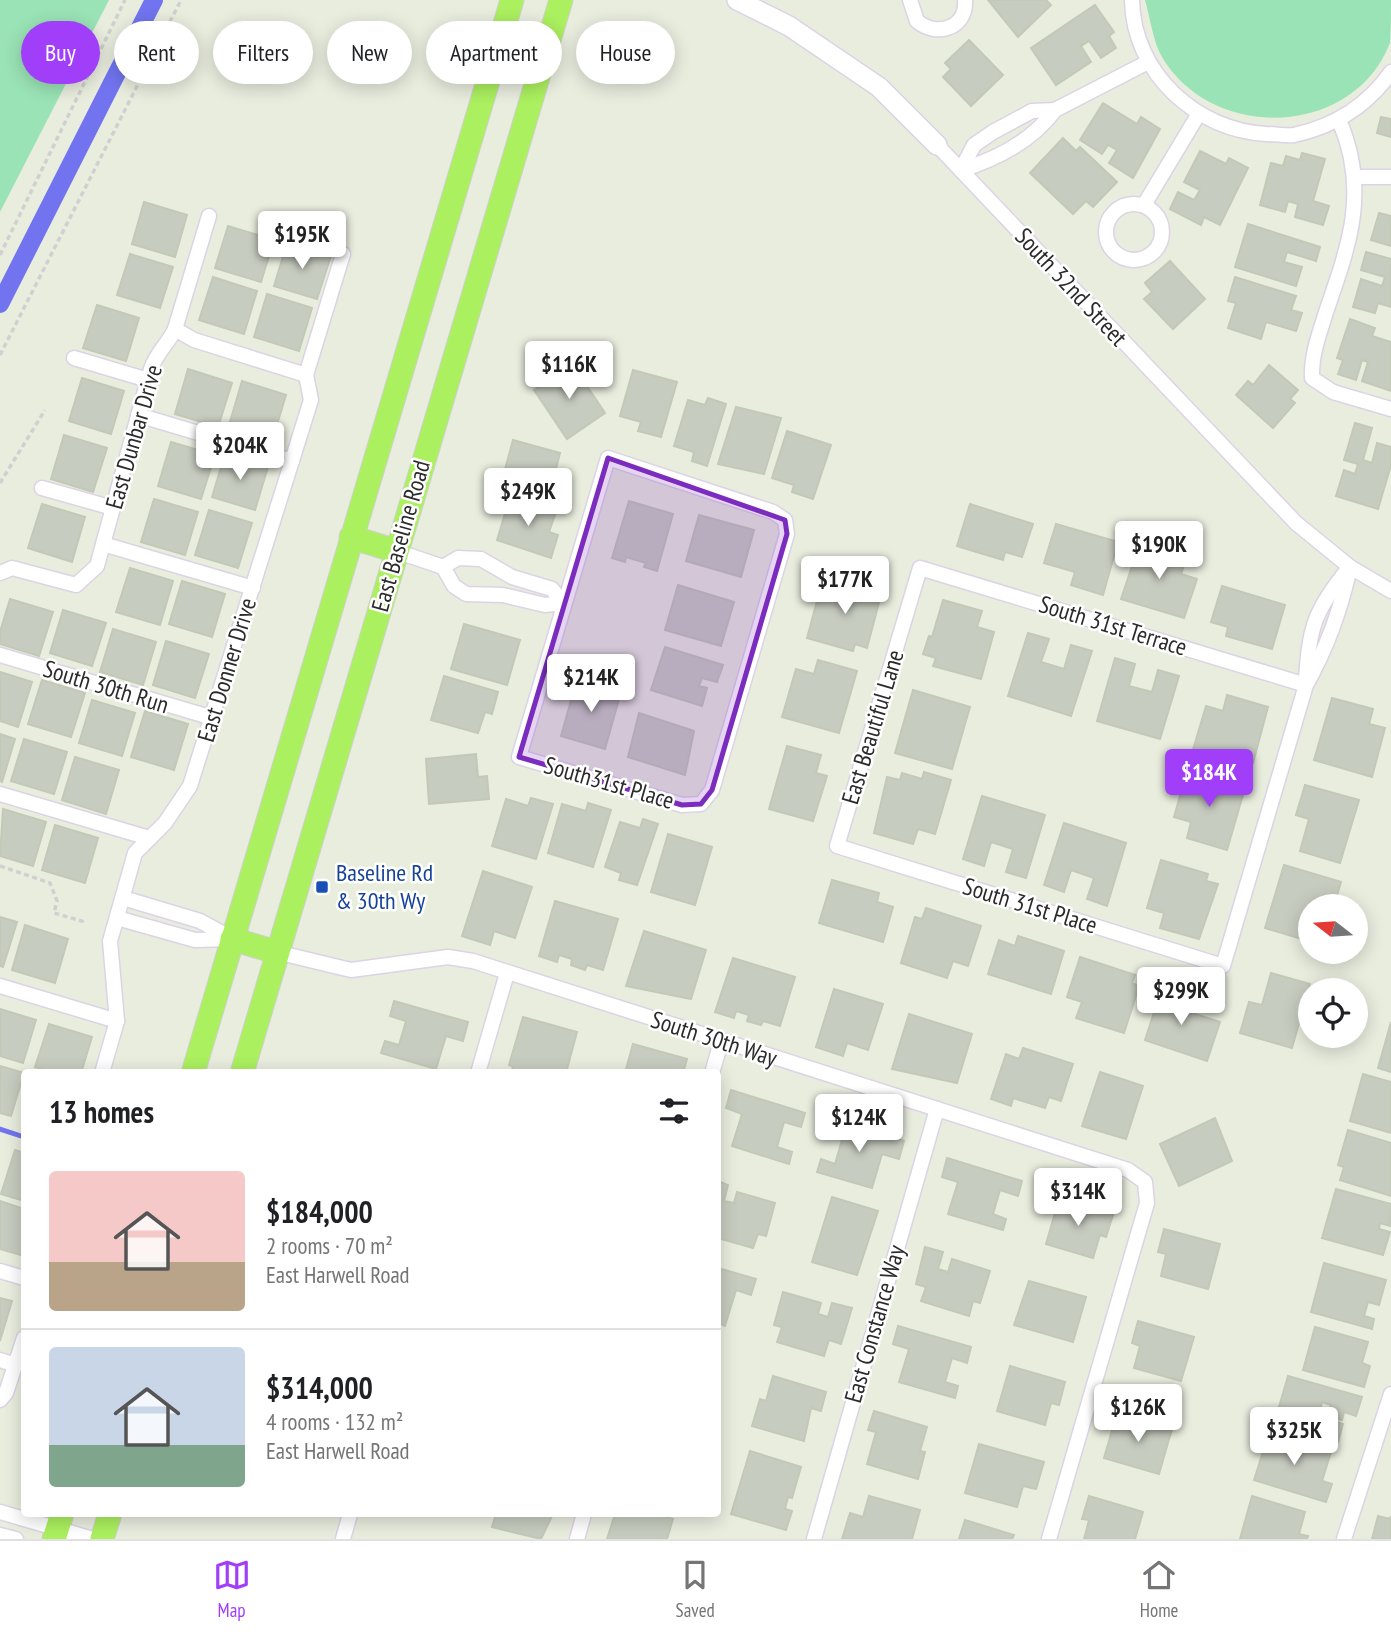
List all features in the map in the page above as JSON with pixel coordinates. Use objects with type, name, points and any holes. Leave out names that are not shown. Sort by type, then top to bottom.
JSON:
[{"type":"main road","name":"East Baseline Road","points":[[194,1069],[512,0]]},
{"type":"main road","name":"East Baseline Road","points":[[243,1069],[561,0]]},
{"type":"main road","points":[[351,537],[396,551]]},
{"type":"main road","points":[[232,939],[276,952]]},
{"type":"main road","points":[[102,1539],[109,1517]]},
{"type":"street","name":"South 32nd Street","points":[[737,0],[789,26],[879,87],[1296,523],[1350,567],[1391,590]]},
{"type":"street","points":[[911,0],[917,21],[932,30],[942,30],[958,22],[964,14],[965,0]]},
{"type":"street","points":[[1132,0],[1132,17],[1149,62],[1170,92],[1198,115],[1243,133],[1292,135],[1339,120],[1376,93],[1391,72]]},
{"type":"street","points":[[961,170],[974,145],[993,132],[1032,111],[1055,110],[1149,62]]},
{"type":"street","points":[[961,170],[992,160],[1042,127],[1055,110]]},
{"type":"street","points":[[1144,205],[1198,115]]},
{"type":"street","points":[[1339,120],[1350,145],[1355,177],[1351,237],[1316,344],[1312,378],[1334,392],[1391,409]]},
{"type":"street","points":[[1355,177],[1391,177]]},
{"type":"street","name":"East Dunbar Drive","points":[[1,572],[12,568],[76,585],[86,579],[97,566],[155,357],[170,342],[175,329],[209,216]]},
{"type":"street","name":"East Donner Drive","points":[[104,1069],[117,1021],[110,941],[135,853],[165,822],[190,786],[311,400],[306,374],[343,254]]},
{"type":"street","points":[[175,329],[194,340],[306,374]]},
{"type":"street","points":[[74,359],[148,380]]},
{"type":"street","points":[[138,415],[292,461]]},
{"type":"street","name":"South31st Place","points":[[608,458],[773,512],[785,520],[787,534],[712,790],[701,804],[682,806],[519,757],[564,603],[608,458]]},
{"type":"street","points":[[42,488],[113,508]]},
{"type":"street","points":[[103,544],[253,588]]},
{"type":"street","points":[[396,551],[443,567],[454,586],[466,594],[503,595],[545,605],[564,603]]},
{"type":"street","points":[[443,567],[458,558],[481,559],[512,577],[552,589],[564,603]]},
{"type":"street","points":[[1306,685],[1307,649],[1322,600],[1350,567]]},
{"type":"street","points":[[1306,685],[1329,636],[1350,567]]},
{"type":"street","name":"South 31st Terrace","points":[[920,568],[1306,685]]},
{"type":"street","name":"East Beautiful Lane","points":[[837,846],[920,568]]},
{"type":"street","points":[[1312,632],[1329,636]]},
{"type":"street","name":"South 30th Run","points":[[0,655],[213,718]]},
{"type":"street","name":"South 31st Place","points":[[837,846],[1223,966],[1306,685]]},
{"type":"street","points":[[0,794],[149,838]]},
{"type":"street","points":[[123,898],[200,921],[232,939]]},
{"type":"street","points":[[160,930],[166,911]]},
{"type":"street","points":[[117,918],[195,940],[232,939]]},
{"type":"street","name":"South 30th Way","points":[[276,952],[351,970],[448,957],[473,961],[1128,1170],[1144,1182],[1147,1203],[1049,1539]]},
{"type":"street","points":[[479,1069],[507,973]]},
{"type":"street","points":[[0,986],[117,1021]]},
{"type":"street","points":[[713,1069],[721,1042]]},
{"type":"street","name":"East Constance Way","points":[[814,1539],[937,1109]]},
{"type":"street","points":[[0,1271],[21,1277]]},
{"type":"street","points":[[0,1400],[21,1348]]},
{"type":"street","points":[[0,1360],[16,1365]]},
{"type":"street","points":[[1343,1539],[1391,1394]]},
{"type":"street","points":[[0,1512],[93,1539]]},
{"type":"street","points":[[343,1539],[349,1517]]},
{"type":"street","points":[[577,1539],[583,1517]]},
{"type":"street","points":[[0,1535],[16,1539]]},
{"type":"path","points":[[0,254],[125,0]]},
{"type":"path","points":[[0,355],[181,0]]},
{"type":"path","points":[[0,483],[45,410]]},
{"type":"path","points":[[0,866],[50,883],[57,901],[54,913],[85,922]]},
{"type":"highlighted area","points":[[608,458],[785,520],[787,534],[712,790],[701,804],[682,805],[519,757]]},
{"type":"green space","points":[[0,0],[109,0],[98,21],[21,21],[21,84],[66,84],[0,212]]},
{"type":"green space","points":[[1145,0],[1391,0],[1390,43],[1372,74],[1346,97],[1315,112],[1281,118],[1246,115],[1214,104],[1185,85],[1159,51]]},
{"type":"building","points":[[988,0],[1046,0],[1051,5],[1018,37]]},
{"type":"building","points":[[1095,5],[1114,32],[1109,36],[1116,48],[1101,58],[1089,41],[1081,46],[1091,62],[1056,85],[1031,48]]},
{"type":"building","points":[[969,40],[1003,75],[971,106],[943,77],[951,69],[945,63]]},
{"type":"building","points":[[1103,103],[1137,124],[1141,117],[1160,129],[1133,178],[1109,163],[1117,150],[1108,145],[1102,154],[1080,140]]},
{"type":"building","points":[[1381,117],[1391,119],[1391,137],[1377,133]]},
{"type":"building","points":[[1063,138],[1076,151],[1080,147],[1117,182],[1093,207],[1086,201],[1073,214],[1030,173]]},
{"type":"building","points":[[1200,151],[1226,164],[1229,158],[1248,168],[1220,225],[1204,217],[1201,225],[1170,209],[1178,192],[1194,200],[1200,190],[1184,182]]},
{"type":"building","points":[[1302,153],[1325,159],[1313,201],[1329,206],[1323,225],[1295,217],[1298,204],[1288,201],[1285,212],[1260,205],[1271,163],[1283,166],[1286,156],[1300,160]]},
{"type":"building","points":[[144,202],[187,215],[175,257],[132,244]]},
{"type":"building","points":[[1379,213],[1391,216],[1391,246],[1371,240]]},
{"type":"building","points":[[1248,224],[1320,247],[1316,261],[1287,252],[1284,262],[1302,267],[1296,286],[1235,267]]},
{"type":"building","points":[[228,226],[274,240],[261,282],[215,268]]},
{"type":"building","points":[[287,243],[331,256],[317,299],[274,286]]},
{"type":"building","points":[[1366,252],[1391,259],[1391,307],[1378,303],[1375,313],[1353,307],[1361,279],[1382,286],[1385,277],[1361,270]]},
{"type":"building","points":[[130,254],[173,267],[160,308],[117,295]]},
{"type":"building","points":[[1170,261],[1205,299],[1173,329],[1144,299],[1152,292],[1145,283]]},
{"type":"building","points":[[213,277],[257,291],[244,334],[199,320]]},
{"type":"building","points":[[1235,277],[1296,296],[1291,310],[1302,313],[1296,331],[1266,322],[1261,339],[1228,328],[1236,303],[1228,301]]},
{"type":"building","points":[[267,294],[312,308],[299,351],[254,337]]},
{"type":"building","points":[[97,305],[139,318],[126,361],[83,348]]},
{"type":"building","points":[[1350,319],[1375,328],[1372,336],[1391,342],[1391,391],[1362,381],[1368,362],[1362,360],[1356,380],[1338,374],[1343,360],[1337,358]]},
{"type":"building","points":[[571,362],[605,413],[567,439],[534,390]]},
{"type":"building","points":[[1269,365],[1298,390],[1290,399],[1295,403],[1273,428],[1236,395],[1248,381],[1253,385]]},
{"type":"building","points":[[188,369],[232,383],[218,427],[175,414]]},
{"type":"building","points":[[633,370],[677,382],[661,437],[638,431],[641,422],[620,416]]},
{"type":"building","points":[[82,378],[124,391],[111,434],[69,421]]},
{"type":"building","points":[[242,381],[286,395],[273,438],[229,425]]},
{"type":"building","points":[[708,398],[726,404],[707,466],[692,461],[694,452],[674,446],[688,400],[705,405]]},
{"type":"building","points":[[736,407],[781,418],[764,474],[718,464]]},
{"type":"building","points":[[1355,423],[1372,428],[1363,460],[1372,463],[1377,443],[1391,447],[1391,465],[1378,509],[1336,496],[1344,470],[1355,474],[1358,464],[1344,460]]},
{"type":"building","points":[[787,431],[831,445],[813,499],[792,492],[794,485],[772,478]]},
{"type":"building","points":[[64,435],[107,448],[93,492],[51,479]]},
{"type":"building","points":[[513,440],[560,453],[555,473],[563,475],[556,499],[501,484]]},
{"type":"building","points":[[171,442],[215,455],[201,499],[158,486]]},
{"type":"building","points":[[225,454],[268,467],[255,510],[212,497]]},
{"type":"building","points":[[510,497],[556,512],[549,532],[558,535],[551,558],[497,540]]},
{"type":"building","points":[[154,499],[198,512],[185,555],[141,542]]},
{"type":"building","points":[[629,501],[673,514],[657,571],[644,567],[646,563],[626,557],[625,562],[612,558]]},
{"type":"building","points":[[42,504],[85,517],[72,562],[28,548]]},
{"type":"building","points":[[970,504],[1033,524],[1022,557],[1005,552],[1003,560],[957,546]]},
{"type":"building","points":[[209,510],[252,523],[238,568],[195,555]]},
{"type":"building","points":[[699,515],[754,530],[741,577],[686,561]]},
{"type":"building","points":[[1056,524],[1118,542],[1103,595],[1071,585],[1075,572],[1044,563]]},
{"type":"building","points":[[1140,542],[1187,557],[1181,574],[1197,579],[1184,618],[1121,599]]},
{"type":"building","points":[[130,568],[173,581],[160,625],[116,612]]},
{"type":"building","points":[[842,580],[882,591],[867,648],[855,644],[853,651],[807,638],[820,590],[838,595]]},
{"type":"building","points":[[182,581],[225,594],[212,637],[169,624]]},
{"type":"building","points":[[678,585],[734,602],[721,646],[665,630]]},
{"type":"building","points":[[1222,586],[1285,605],[1272,649],[1226,636],[1228,627],[1211,622]]},
{"type":"building","points":[[10,599],[53,612],[39,656],[0,644],[0,632]]},
{"type":"building","points":[[943,600],[982,611],[977,627],[994,632],[981,679],[933,666],[936,658],[923,654],[929,636],[932,637]]},
{"type":"building","points":[[63,610],[106,623],[92,666],[50,653]]},
{"type":"building","points":[[464,624],[520,640],[507,685],[451,669]]},
{"type":"building","points":[[113,629],[156,642],[143,685],[100,672]]},
{"type":"building","points":[[1028,633],[1049,639],[1041,662],[1064,669],[1071,645],[1092,651],[1071,716],[1008,696]]},
{"type":"building","points":[[166,641],[209,654],[195,698],[153,685]]},
{"type":"building","points":[[665,647],[723,665],[717,682],[702,678],[699,686],[707,688],[702,706],[651,690]]},
{"type":"building","points":[[1115,658],[1135,664],[1129,686],[1152,692],[1158,670],[1179,676],[1160,739],[1097,721]]},
{"type":"building","points":[[818,660],[857,671],[839,733],[782,717],[796,669],[814,674]]},
{"type":"building","points":[[0,672],[32,682],[18,727],[0,721]]},
{"type":"building","points":[[444,676],[498,692],[492,714],[485,712],[478,733],[431,720]]},
{"type":"building","points":[[577,679],[621,692],[605,749],[561,736]]},
{"type":"building","points":[[42,680],[85,693],[71,737],[28,724]]},
{"type":"building","points":[[913,690],[970,707],[952,769],[895,753]]},
{"type":"building","points":[[1227,695],[1268,707],[1253,763],[1241,760],[1239,766],[1192,753],[1206,706],[1223,711]]},
{"type":"building","points":[[1332,698],[1373,709],[1369,724],[1385,728],[1372,777],[1314,760]]},
{"type":"building","points":[[92,700],[135,713],[122,756],[79,743]]},
{"type":"building","points":[[145,711],[188,724],[174,770],[131,757]]},
{"type":"building","points":[[639,713],[694,731],[685,775],[628,757]]},
{"type":"building","points":[[0,734],[15,739],[2,782],[0,781]]},
{"type":"building","points":[[24,739],[67,752],[54,794],[11,781]]},
{"type":"building","points":[[787,746],[821,755],[816,773],[827,776],[813,821],[769,809]]},
{"type":"building","points":[[476,754],[478,777],[487,776],[489,799],[429,804],[426,759]]},
{"type":"building","points":[[75,757],[119,770],[106,814],[62,800]]},
{"type":"building","points":[[1187,771],[1245,788],[1227,850],[1187,838],[1191,822],[1174,817]]},
{"type":"building","points":[[924,772],[951,780],[935,834],[918,829],[913,844],[874,833],[887,777],[900,780],[902,773],[922,779]]},
{"type":"building","points":[[1305,785],[1359,800],[1340,863],[1300,851],[1309,819],[1296,815]]},
{"type":"building","points":[[982,796],[1045,815],[1026,878],[1006,872],[1013,849],[991,842],[984,866],[963,859]]},
{"type":"building","points":[[531,798],[553,804],[536,859],[492,846],[506,799],[528,806]]},
{"type":"building","points":[[588,803],[611,810],[593,867],[548,853],[562,804],[586,811]]},
{"type":"building","points":[[3,809],[46,822],[33,866],[0,856]]},
{"type":"building","points":[[643,819],[658,824],[637,885],[619,880],[621,873],[605,867],[620,822],[640,828]]},
{"type":"building","points":[[1064,823],[1126,843],[1107,906],[1087,899],[1094,878],[1071,870],[1064,892],[1044,885]]},
{"type":"building","points":[[55,825],[98,838],[85,883],[42,870]]},
{"type":"building","points":[[668,834],[712,847],[695,905],[651,892]]},
{"type":"building","points":[[1161,860],[1208,874],[1206,881],[1218,884],[1199,939],[1160,928],[1164,913],[1147,908]]},
{"type":"building","points":[[1284,865],[1341,882],[1338,894],[1298,894],[1298,938],[1265,928]]},
{"type":"building","points":[[483,871],[532,887],[515,938],[494,931],[490,945],[462,936]]},
{"type":"building","points":[[832,880],[879,893],[877,902],[893,907],[883,942],[819,923]]},
{"type":"building","points":[[555,901],[618,919],[603,970],[587,965],[585,970],[571,965],[572,959],[559,955],[557,962],[539,956]]},
{"type":"building","points":[[926,908],[981,926],[968,966],[953,961],[947,978],[901,963],[915,917],[922,919]]},
{"type":"building","points":[[0,917],[17,922],[3,967],[0,966]]},
{"type":"building","points":[[25,925],[68,939],[55,983],[12,970]]},
{"type":"building","points":[[644,931],[706,950],[691,999],[626,986]]},
{"type":"building","points":[[1018,936],[1064,951],[1051,994],[988,974],[999,940],[1015,946]]},
{"type":"building","points":[[1080,957],[1135,975],[1132,983],[1139,986],[1124,1033],[1076,1018],[1082,1002],[1067,997]]},
{"type":"building","points":[[733,958],[795,977],[780,1026],[763,1021],[761,1025],[747,1021],[749,1015],[736,1011],[734,1018],[715,1012]]},
{"type":"building","points":[[1271,973],[1298,981],[1298,1027],[1292,1048],[1240,1033],[1249,1002],[1262,1005]]},
{"type":"building","points":[[1162,988],[1191,997],[1186,1011],[1220,1022],[1207,1061],[1145,1040]]},
{"type":"building","points":[[834,989],[883,1004],[868,1050],[847,1043],[843,1056],[816,1047]]},
{"type":"building","points":[[394,1001],[468,1022],[463,1041],[446,1036],[436,1069],[381,1053],[385,1041],[399,1045],[406,1021],[390,1016]]},
{"type":"building","points":[[0,1009],[36,1020],[23,1063],[0,1056]]},
{"type":"building","points":[[909,1014],[972,1034],[957,1083],[892,1069]]},
{"type":"building","points":[[523,1017],[577,1032],[567,1069],[512,1069],[509,1065]]},
{"type":"building","points":[[1391,1022],[1391,1072],[1378,1068]]},
{"type":"building","points":[[49,1024],[92,1037],[82,1069],[35,1067]]},
{"type":"building","points":[[633,1044],[687,1059],[684,1069],[626,1069]]},
{"type":"building","points":[[1023,1048],[1073,1064],[1061,1101],[1049,1097],[1045,1108],[1013,1098],[1011,1106],[991,1099],[1006,1054],[1019,1059]]},
{"type":"building","points":[[0,1066],[21,1072],[21,1083],[11,1116],[0,1113]]},
{"type":"building","points":[[1100,1072],[1143,1086],[1126,1139],[1082,1126]]},
{"type":"building","points":[[1363,1074],[1391,1082],[1391,1133],[1350,1121]]},
{"type":"building","points":[[731,1090],[805,1113],[801,1127],[784,1122],[777,1147],[792,1152],[789,1164],[732,1146],[742,1114],[726,1108]]},
{"type":"building","points":[[1215,1118],[1232,1161],[1179,1186],[1160,1144]]},
{"type":"building","points":[[831,1120],[904,1141],[899,1159],[882,1154],[872,1188],[817,1172],[821,1159],[835,1164],[842,1140],[826,1135]]},
{"type":"building","points":[[1348,1130],[1391,1143],[1391,1196],[1340,1180],[1344,1167],[1338,1165]]},
{"type":"building","points":[[15,1150],[21,1152],[21,1200],[1,1194]]},
{"type":"building","points":[[947,1158],[1022,1181],[1018,1196],[1000,1190],[993,1214],[1006,1219],[1003,1230],[948,1214],[958,1182],[942,1177]]},
{"type":"building","points":[[721,1182],[728,1185],[724,1201],[734,1203],[737,1192],[775,1203],[766,1236],[758,1234],[753,1248],[721,1239]]},
{"type":"building","points":[[1336,1189],[1391,1204],[1390,1226],[1380,1223],[1379,1229],[1390,1232],[1383,1255],[1322,1238]]},
{"type":"building","points":[[832,1197],[878,1211],[857,1275],[812,1262]]},
{"type":"building","points":[[1059,1199],[1113,1215],[1106,1237],[1100,1235],[1093,1258],[1046,1244]]},
{"type":"building","points":[[0,1201],[21,1208],[21,1255],[0,1249]]},
{"type":"building","points":[[1164,1229],[1220,1244],[1208,1289],[1161,1276],[1166,1254],[1158,1252]]},
{"type":"building","points":[[925,1247],[943,1252],[938,1269],[948,1272],[952,1259],[990,1271],[980,1303],[973,1301],[969,1316],[921,1301],[926,1287],[916,1284]]},
{"type":"building","points":[[1324,1263],[1386,1280],[1379,1305],[1368,1302],[1364,1316],[1374,1319],[1372,1329],[1311,1312]]},
{"type":"building","points":[[721,1269],[756,1279],[751,1295],[736,1290],[725,1326],[721,1324]]},
{"type":"building","points":[[1029,1281],[1086,1297],[1073,1342],[1014,1325]]},
{"type":"building","points":[[783,1292],[821,1303],[818,1314],[828,1317],[832,1303],[852,1308],[841,1344],[829,1340],[824,1356],[777,1342],[782,1327],[774,1325]]},
{"type":"building","points":[[0,1298],[12,1301],[0,1341]]},
{"type":"building","points":[[1138,1321],[1194,1337],[1181,1381],[1134,1368],[1140,1346],[1132,1343]]},
{"type":"building","points":[[898,1326],[971,1347],[967,1363],[952,1358],[945,1382],[958,1386],[955,1398],[899,1382],[909,1349],[893,1344]]},
{"type":"building","points":[[1315,1327],[1368,1342],[1362,1363],[1370,1366],[1364,1387],[1303,1370]]},
{"type":"building","points":[[1010,1366],[1065,1382],[1059,1405],[1051,1403],[1045,1425],[997,1411]]},
{"type":"building","points":[[773,1376],[826,1392],[821,1411],[811,1408],[804,1441],[752,1426],[760,1399],[766,1401]]},
{"type":"building","points":[[1288,1376],[1362,1397],[1356,1416],[1344,1412],[1342,1420],[1328,1416],[1331,1405],[1322,1402],[1318,1417],[1343,1424],[1338,1442],[1274,1424]]},
{"type":"building","points":[[874,1411],[927,1427],[920,1451],[925,1452],[918,1479],[867,1464],[876,1432],[868,1430]]},
{"type":"building","points":[[1117,1413],[1172,1429],[1159,1474],[1104,1458]]},
{"type":"building","points":[[1269,1433],[1331,1452],[1322,1481],[1332,1484],[1326,1502],[1254,1480]]},
{"type":"building","points":[[979,1444],[1044,1462],[1036,1489],[1023,1486],[1017,1507],[965,1493]]},
{"type":"building","points":[[750,1451],[801,1467],[792,1498],[788,1497],[785,1509],[792,1511],[786,1530],[731,1514]]},
{"type":"building","points":[[869,1496],[920,1510],[912,1539],[842,1539],[850,1513],[863,1517]]},
{"type":"building","points":[[1089,1496],[1143,1512],[1135,1539],[1084,1539],[1089,1520],[1082,1519]]},
{"type":"building","points":[[1252,1496],[1305,1512],[1299,1534],[1308,1536],[1307,1539],[1240,1539]]},
{"type":"building","points":[[1378,1516],[1390,1519],[1391,1516],[1391,1539],[1372,1539]]},
{"type":"building","points":[[495,1517],[552,1517],[541,1539],[492,1527]]},
{"type":"building","points":[[614,1517],[673,1519],[667,1539],[607,1539]]},
{"type":"building","points":[[965,1520],[1014,1535],[1012,1539],[959,1539]]},
{"type":"waterway","points":[[0,304],[154,0]]},
{"type":"waterway","points":[[0,1129],[21,1136]]},
{"type":"place","name":"Baseline Rd & 30th Wy","points":[[322,887]]}]
